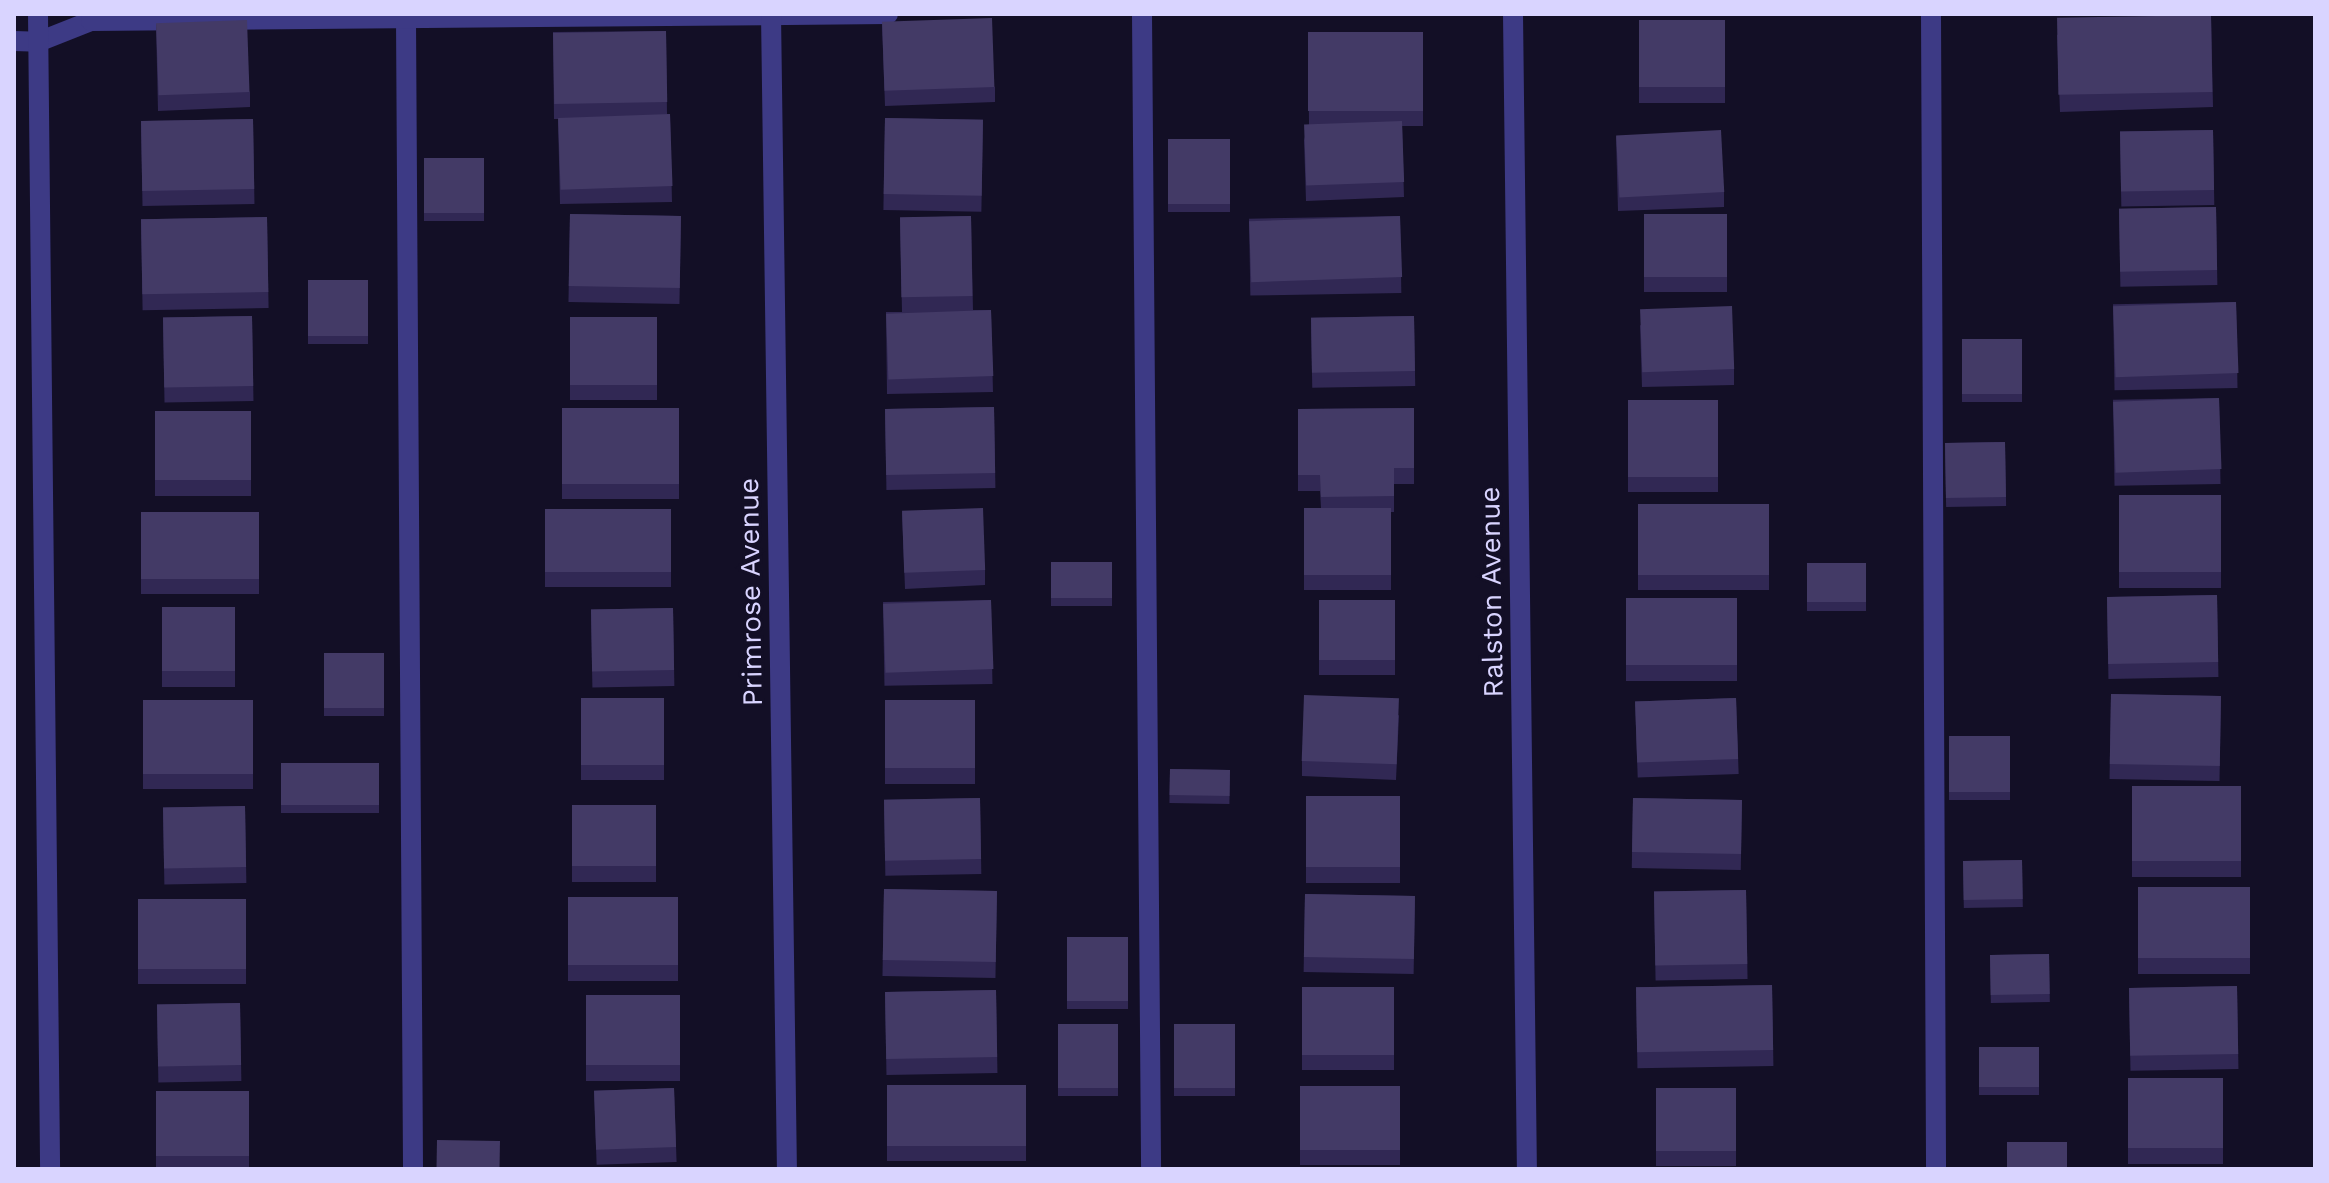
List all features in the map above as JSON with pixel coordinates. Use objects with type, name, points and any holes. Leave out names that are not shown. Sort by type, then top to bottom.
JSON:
[{"type":"street","points":[[38,14],[50,1169]]},
{"type":"street","points":[[14,41],[38,42],[91,21],[888,14]]},
{"type":"street","points":[[1142,14],[1151,1169]]},
{"type":"street","name":"Ralston Avenue","points":[[1513,14],[1527,1169]]},
{"type":"street","points":[[1931,14],[1936,1169]]},
{"type":"street","name":"Primrose Avenue","points":[[771,15],[787,1169]]},
{"type":"street","points":[[406,19],[413,1169]]},
{"type":"building","points":[[2211,15],[2212,92],[2058,95],[2057,18]]},
{"type":"building","points":[[992,18],[994,87],[884,91],[882,22]]},
{"type":"building","points":[[247,20],[250,92],[159,95],[156,23]]},
{"type":"building","points":[[1639,20],[1725,20],[1725,87],[1639,87]]},
{"type":"building","points":[[666,31],[667,102],[554,104],[553,33]]},
{"type":"building","points":[[1308,32],[1423,32],[1423,111],[1308,111]]},
{"type":"building","points":[[670,114],[673,186],[561,190],[558,118]]},
{"type":"building","points":[[885,118],[983,120],[982,196],[884,194]]},
{"type":"building","points":[[253,119],[254,189],[142,191],[141,121]]},
{"type":"building","points":[[1402,121],[1404,182],[1306,185],[1304,124]]},
{"type":"building","points":[[1721,130],[1724,192],[1619,197],[1616,135]]},
{"type":"building","points":[[2213,130],[2214,190],[2121,192],[2120,132]]},
{"type":"building","points":[[1168,139],[1230,139],[1230,204],[1168,204]]},
{"type":"building","points":[[424,158],[484,158],[484,213],[424,213]]},
{"type":"building","points":[[2216,207],[2217,270],[2120,272],[2119,209]]},
{"type":"building","points":[[570,214],[681,216],[680,288],[569,286]]},
{"type":"building","points":[[1644,214],[1727,214],[1727,277],[1644,277]]},
{"type":"building","points":[[971,216],[972,296],[901,297],[900,217]]},
{"type":"building","points":[[1400,216],[1402,277],[1251,282],[1249,221]]},
{"type":"building","points":[[267,217],[268,292],[142,294],[141,219]]},
{"type":"building","points":[[308,280],[368,280],[368,336],[308,336]]},
{"type":"building","points":[[2236,302],[2238,373],[2116,377],[2113,306]]},
{"type":"building","points":[[1732,306],[1734,369],[1642,372],[1640,309]]},
{"type":"building","points":[[991,310],[993,376],[888,380],[886,314]]},
{"type":"building","points":[[252,316],[253,386],[164,388],[163,318]]},
{"type":"building","points":[[1414,316],[1415,371],[1312,373],[1311,318]]},
{"type":"building","points":[[570,317],[657,317],[657,385],[570,385]]},
{"type":"building","points":[[1962,339],[2022,339],[2022,394],[1962,394]]},
{"type":"building","points":[[2219,398],[2221,469],[2116,473],[2113,402]]},
{"type":"building","points":[[1628,400],[1718,400],[1718,477],[1628,477]]},
{"type":"building","points":[[994,407],[995,473],[886,475],[885,409]]},
{"type":"building","points":[[562,408],[679,408],[679,484],[562,484]]},
{"type":"building","points":[[1414,408],[1414,468],[1394,468],[1394,496],[1321,497],[1320,475],[1298,475],[1298,409]]},
{"type":"building","points":[[155,411],[251,411],[251,480],[155,480]]},
{"type":"building","points":[[2005,442],[2006,497],[1946,498],[1945,443]]},
{"type":"building","points":[[2119,495],[2221,495],[2221,572],[2119,572]]},
{"type":"building","points":[[1638,504],[1769,504],[1769,575],[1638,575]]},
{"type":"building","points":[[983,508],[985,570],[904,573],[902,511]]},
{"type":"building","points":[[1304,508],[1391,508],[1391,575],[1304,575]]},
{"type":"building","points":[[545,509],[671,509],[671,572],[545,572]]},
{"type":"building","points":[[141,512],[259,512],[259,579],[141,579]]},
{"type":"building","points":[[1051,562],[1112,562],[1112,598],[1051,598]]},
{"type":"building","points":[[1807,563],[1866,563],[1866,602],[1807,602]]},
{"type":"building","points":[[2217,595],[2218,662],[2108,664],[2107,597]]},
{"type":"building","points":[[1626,598],[1737,598],[1737,665],[1626,665]]},
{"type":"building","points":[[991,600],[993,669],[885,673],[883,604]]},
{"type":"building","points":[[1319,600],[1395,600],[1395,660],[1319,660]]},
{"type":"building","points":[[162,607],[235,607],[235,671],[162,671]]},
{"type":"building","points":[[673,608],[674,670],[592,671],[591,609]]},
{"type":"building","points":[[324,653],[384,653],[384,708],[324,708]]},
{"type":"building","points":[[2111,694],[2221,696],[2220,766],[2110,764]]},
{"type":"building","points":[[1304,695],[1399,698],[1397,764],[1302,761]]},
{"type":"building","points":[[581,698],[664,698],[664,765],[581,765]]},
{"type":"building","points":[[1736,698],[1738,759],[1637,762],[1635,702]]},
{"type":"building","points":[[143,700],[253,700],[253,774],[143,774]]},
{"type":"building","points":[[885,700],[975,700],[975,768],[885,768]]},
{"type":"building","points":[[1949,736],[2010,736],[2010,792],[1949,792]]},
{"type":"building","points":[[281,763],[379,763],[379,805],[281,805]]},
{"type":"building","points":[[1170,769],[1230,770],[1230,796],[1170,795]]},
{"type":"building","points":[[2132,786],[2241,786],[2241,861],[2132,861]]},
{"type":"building","points":[[1306,796],[1400,796],[1400,867],[1306,867]]},
{"type":"building","points":[[980,798],[981,859],[885,861],[884,800]]},
{"type":"building","points":[[1633,798],[1742,800],[1741,854],[1632,852]]},
{"type":"building","points":[[572,805],[656,805],[656,866],[572,866]]},
{"type":"building","points":[[245,806],[246,867],[164,868],[163,807]]},
{"type":"building","points":[[2022,860],[2023,899],[1964,900],[1963,861]]},
{"type":"building","points":[[2138,887],[2250,887],[2250,958],[2138,958]]},
{"type":"building","points":[[884,889],[997,891],[996,962],[883,960]]},
{"type":"building","points":[[1746,890],[1747,964],[1655,966],[1654,892]]},
{"type":"building","points":[[1305,894],[1415,896],[1414,959],[1304,957]]},
{"type":"building","points":[[568,897],[678,897],[678,965],[568,965]]},
{"type":"building","points":[[138,899],[246,899],[246,969],[138,969]]},
{"type":"building","points":[[1067,937],[1128,937],[1128,1001],[1067,1001]]},
{"type":"building","points":[[2049,954],[2050,994],[1991,995],[1990,955]]},
{"type":"building","points":[[1772,985],[1773,1050],[1637,1052],[1636,987]]},
{"type":"building","points":[[2237,986],[2238,1054],[2130,1056],[2129,988]]},
{"type":"building","points":[[1302,987],[1394,987],[1394,1055],[1302,1055]]},
{"type":"building","points":[[996,990],[997,1057],[886,1059],[885,992]]},
{"type":"building","points":[[586,995],[680,995],[680,1065],[586,1065]]},
{"type":"building","points":[[240,1003],[241,1065],[158,1066],[157,1004]]},
{"type":"building","points":[[1058,1024],[1118,1024],[1118,1088],[1058,1088]]},
{"type":"building","points":[[1174,1024],[1235,1024],[1235,1088],[1174,1088]]},
{"type":"building","points":[[1979,1047],[2039,1047],[2039,1087],[1979,1087]]},
{"type":"building","points":[[2128,1078],[2223,1078],[2223,1148],[2128,1148]]},
{"type":"building","points":[[887,1085],[1026,1085],[1026,1146],[887,1146]]},
{"type":"building","points":[[1300,1086],[1400,1086],[1400,1150],[1300,1150]]},
{"type":"building","points":[[674,1088],[676,1147],[596,1150],[594,1091]]},
{"type":"building","points":[[1656,1088],[1736,1088],[1736,1151],[1656,1151]]},
{"type":"building","points":[[156,1091],[249,1091],[249,1156],[156,1156]]},
{"type":"building","points":[[437,1140],[500,1141],[500,1169],[436,1169]]},
{"type":"building","points":[[2007,1142],[2067,1142],[2067,1169],[2007,1169]]}]
